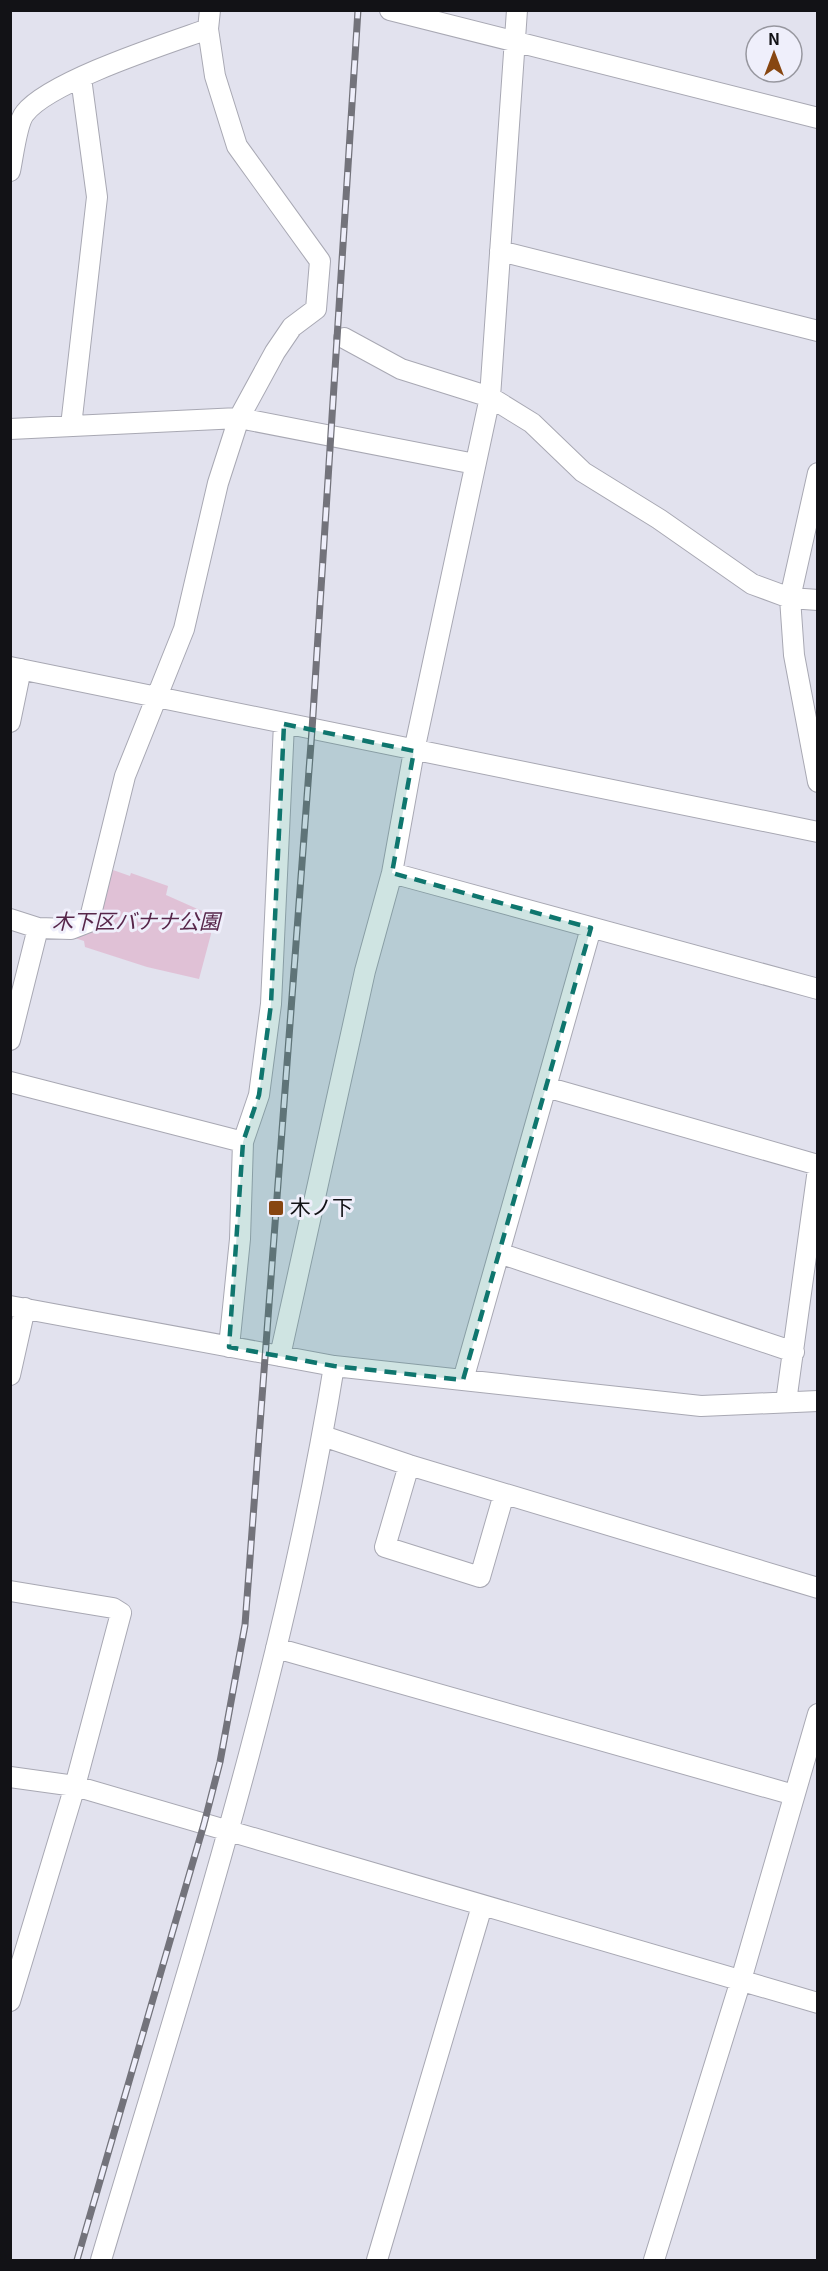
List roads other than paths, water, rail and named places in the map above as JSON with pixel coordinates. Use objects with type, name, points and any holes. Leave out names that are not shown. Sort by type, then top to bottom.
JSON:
[{"type":"street","points":[[390,10],[818,118]]},
{"type":"street","points":[[280,1356],[365,971],[392,873],[414,751],[490,397],[517,10]]},
{"type":"street","points":[[10,171],[23,114],[41,99],[81,78],[209,20],[215,76],[237,146],[320,261],[316,309],[292,327],[274,352],[239,418],[218,483],[184,629],[125,776],[89,922],[71,929],[38,928],[10,919]]},
{"type":"street","points":[[71,426],[97,197],[81,78]]},
{"type":"street","points":[[500,251],[818,332]]},
{"type":"street","points":[[344,338],[401,369],[490,397],[532,423],[584,472],[659,519],[752,584],[790,598],[818,600]]},
{"type":"street","points":[[10,429],[239,418],[476,464]]},
{"type":"street","points":[[818,473],[790,598],[794,655],[818,782]]},
{"type":"street","points":[[10,722],[16,668],[818,832]]},
{"type":"street","points":[[229,1347],[240,1239],[243,1143],[259,1095],[271,1004],[284,724]]},
{"type":"street","points":[[392,873],[818,989]]},
{"type":"street","points":[[10,1040],[38,928]]},
{"type":"street","points":[[463,1380],[591,928]]},
{"type":"street","points":[[10,1082],[243,1143]]},
{"type":"street","points":[[546,1087],[818,1167],[786,1402]]},
{"type":"street","points":[[499,1253],[794,1352]]},
{"type":"street","points":[[10,1375],[18,1307],[334,1366],[701,1406],[818,1401]]},
{"type":"street","points":[[101,2260],[230,1831],[276,1648],[323,1436],[334,1366]]},
{"type":"street","points":[[323,1436],[409,1465],[818,1588]]},
{"type":"street","points":[[409,1465],[385,1547],[480,1577],[504,1494]]},
{"type":"street","points":[[10,1591],[112,1608],[122,1613],[75,1786],[10,2001]]},
{"type":"street","points":[[276,1648],[794,1795]]},
{"type":"street","points":[[654,2260],[741,1980],[818,1714]]},
{"type":"street","points":[[10,1777],[75,1786],[818,2003]]},
{"type":"street","points":[[377,2260],[482,1906]]},
{"type":"railway","points":[[77,2260],[204,1824],[220,1762],[245,1625],[312,730],[358,10]]},
{"type":"place","name":"木ノ下","points":[[276,1208]]},
{"type":"park label","name":"木下区バナナ公園","points":[[136,922]]}]
